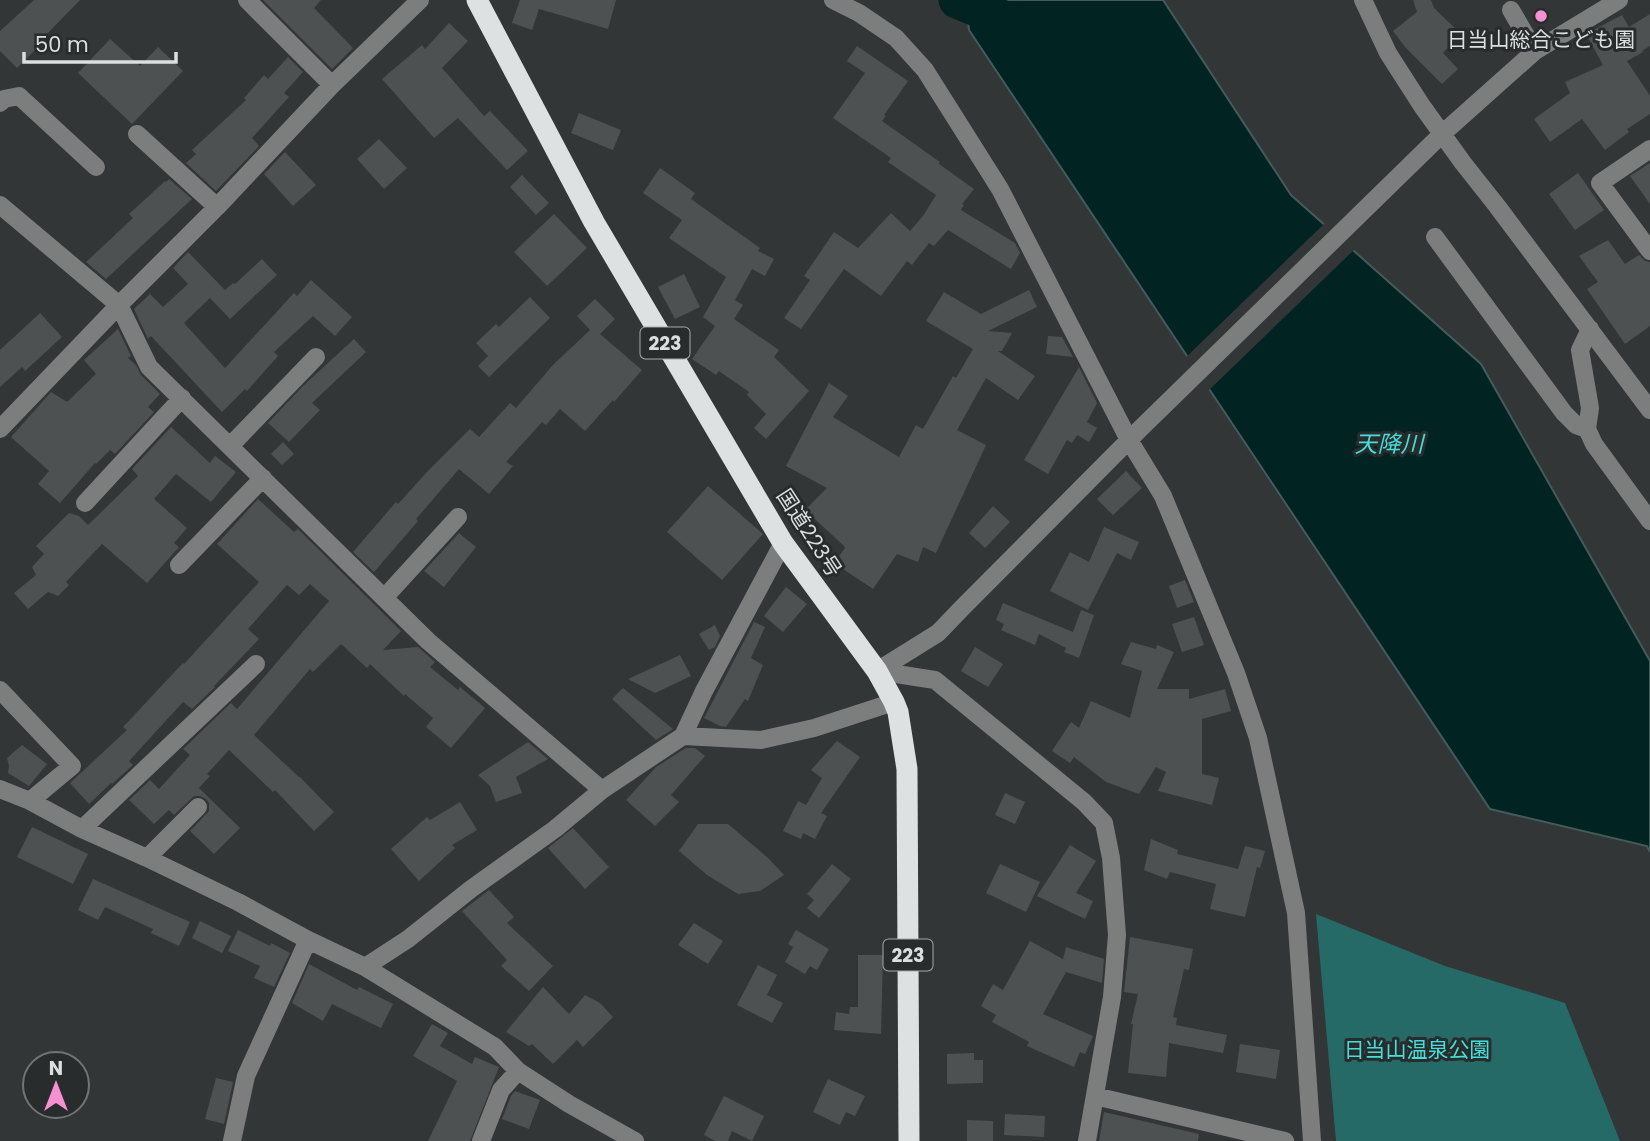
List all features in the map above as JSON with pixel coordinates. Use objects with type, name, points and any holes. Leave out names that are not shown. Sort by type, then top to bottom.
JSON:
[{"type":"highway","name":"国道223号","points":[[477,0],[593,222],[783,543],[877,671],[898,712],[907,769],[909,1141]]},
{"type":"street","points":[[247,0],[332,85]]},
{"type":"street","points":[[0,429],[332,85],[420,0]]},
{"type":"street","points":[[834,0],[896,38],[925,70],[1000,189],[1135,434],[1163,496],[1236,673],[1258,738],[1296,913],[1312,1141]]},
{"type":"street","points":[[1363,0],[1388,53],[1439,137],[1650,410]]},
{"type":"street","points":[[877,671],[938,634],[1135,434],[1439,137],[1535,51],[1619,0]]},
{"type":"street","points":[[1511,9],[1535,51]]},
{"type":"street","points":[[0,103],[4,99],[19,96],[96,167]]},
{"type":"street","points":[[137,134],[217,207]]},
{"type":"street","points":[[1650,149],[1600,183],[1650,251]]},
{"type":"street","points":[[0,205],[119,305],[149,367],[428,641],[602,790]]},
{"type":"street","points":[[1435,237],[1564,413],[1576,425],[1587,429]]},
{"type":"street","points":[[1590,329],[1580,350],[1590,408],[1587,429],[1594,444],[1650,522]]},
{"type":"street","points":[[230,446],[316,357]]},
{"type":"street","points":[[85,503],[181,398]]},
{"type":"street","points":[[179,565],[263,478]]},
{"type":"street","points":[[384,598],[458,517]]},
{"type":"street","points":[[365,967],[408,939],[471,889],[555,829],[602,790],[683,736],[783,543]]},
{"type":"street","points":[[82,829],[257,664]]},
{"type":"street","points":[[877,671],[935,680],[1084,802],[1104,823],[1111,858],[1117,934],[1112,997],[1087,1141]]},
{"type":"street","points":[[0,690],[72,766],[30,801]]},
{"type":"street","points":[[683,736],[761,740],[814,728],[894,702]]},
{"type":"street","points":[[0,789],[238,902],[307,940],[365,967],[495,1046],[518,1071],[569,1104],[635,1141]]},
{"type":"street","points":[[147,858],[198,807]]},
{"type":"street","points":[[232,1141],[246,1076],[307,940]]},
{"type":"street","points":[[481,1141],[501,1090],[518,1071]]},
{"type":"street","points":[[1095,1096],[1285,1141]]},
{"type":"green space","name":"日当山温泉公園","points":[[1316,914],[1445,966],[1565,1003],[1620,1141],[1336,1141]]},
{"type":"water","name":"天降川","points":[[966,0],[1163,0],[1291,195],[1481,364],[1650,661],[1650,852],[1647,846],[1490,809],[969,30]]},
{"type":"pier","points":[[1326,222],[1356,248],[1207,392],[1184,359]]},
{"type":"building","points":[[34,0],[80,0],[17,68],[0,51],[0,31]]},
{"type":"building","points":[[263,0],[321,0],[314,8],[353,48],[332,69]]},
{"type":"building","points":[[520,0],[616,0],[608,29],[539,9],[532,30],[512,23]]},
{"type":"building","points":[[1413,0],[1431,0],[1434,8],[1461,34],[1443,53],[1458,69],[1442,84],[1393,31],[1417,12]]},
{"type":"building","points":[[1650,14],[1650,46],[1627,61],[1650,96],[1650,114],[1627,129],[1629,132],[1605,150],[1582,119],[1550,142],[1534,119],[1570,93],[1565,82],[1603,65],[1586,34],[1622,15],[1629,27]]},
{"type":"building","points":[[449,23],[468,41],[442,68],[484,116],[490,111],[528,151],[507,170],[458,118],[434,138],[382,79],[422,45],[425,49]]},
{"type":"building","points":[[110,39],[140,66],[158,47],[183,71],[132,124],[78,73]]},
{"type":"building","points":[[857,46],[908,81],[882,121],[974,189],[962,204],[964,205],[961,210],[1015,243],[1020,253],[1011,269],[948,230],[934,246],[929,243],[912,265],[907,261],[881,296],[844,269],[801,329],[784,318],[810,280],[804,276],[834,232],[858,248],[891,213],[910,231],[936,195],[888,162],[891,158],[833,118],[865,73],[847,61]]},
{"type":"building","points":[[288,57],[303,72],[284,93],[289,97],[252,138],[259,146],[216,191],[186,163],[196,154],[192,150],[246,100],[244,98],[264,75],[268,79]]},
{"type":"building","points":[[579,113],[621,130],[613,150],[571,133]]},
{"type":"building","points":[[379,139],[407,168],[384,189],[357,159]]},
{"type":"building","points":[[285,152],[316,185],[293,206],[264,174]]},
{"type":"building","points":[[1650,163],[1650,204],[1630,176]]},
{"type":"building","points":[[660,168],[695,193],[691,199],[760,248],[758,251],[774,259],[765,276],[752,269],[735,300],[743,305],[734,319],[779,350],[774,357],[809,391],[766,439],[754,428],[766,414],[747,395],[749,392],[719,371],[716,375],[692,359],[715,326],[703,317],[726,277],[669,238],[682,220],[643,193]]},
{"type":"building","points":[[1578,173],[1604,210],[1575,230],[1549,194]]},
{"type":"building","points":[[522,175],[549,203],[536,215],[510,187]]},
{"type":"building","points":[[169,179],[192,199],[106,279],[86,262],[133,218],[129,214]]},
{"type":"building","points":[[554,214],[587,248],[547,286],[514,252]]},
{"type":"building","points":[[1608,240],[1625,264],[1639,255],[1650,262],[1650,326],[1625,344],[1587,289],[1598,282],[1579,256]]},
{"type":"building","points":[[188,252],[225,290],[262,259],[277,275],[230,319],[210,298],[184,323],[225,368],[294,293],[297,296],[311,280],[352,317],[335,336],[313,316],[274,352],[278,356],[247,391],[245,389],[222,412],[151,336],[148,339],[134,309],[150,294],[163,307],[188,284],[173,268]]},
{"type":"building","points":[[684,274],[700,307],[675,319],[658,287]]},
{"type":"building","points":[[1029,290],[1037,307],[988,331],[1012,333],[1002,351],[998,351],[1035,376],[1018,400],[986,378],[957,430],[986,445],[936,553],[923,547],[918,562],[897,554],[873,589],[834,563],[844,546],[805,510],[827,488],[786,466],[829,383],[848,396],[833,417],[899,457],[916,425],[923,429],[953,376],[956,378],[973,349],[926,321],[944,292],[981,314]]},
{"type":"building","points":[[530,297],[550,318],[489,377],[478,366],[488,356],[476,343],[496,324],[499,327]]},
{"type":"building","points":[[595,299],[615,319],[600,334],[642,370],[585,431],[560,409],[546,425],[542,422],[506,462],[513,466],[489,494],[459,469],[374,572],[353,552],[396,502],[398,504],[470,429],[479,437],[510,403],[516,408],[553,365],[590,330],[577,316]]},
{"type":"building","points":[[40,313],[62,337],[25,371],[22,367],[0,387],[0,350]]},
{"type":"building","points":[[118,329],[131,356],[128,358],[160,394],[148,407],[154,412],[115,454],[110,450],[95,463],[60,503],[38,484],[49,471],[11,437],[51,392],[67,402],[96,374],[84,360]]},
{"type":"building","points":[[1048,336],[1062,337],[1073,357],[1046,354]]},
{"type":"building","points":[[354,339],[366,352],[312,403],[320,410],[289,442],[268,423]]},
{"type":"building","points":[[1079,367],[1097,403],[1087,422],[1097,428],[1089,442],[1077,435],[1072,443],[1067,440],[1048,474],[1024,460]]},
{"type":"building","points":[[171,427],[210,463],[215,456],[236,472],[211,502],[176,474],[154,499],[187,528],[174,543],[179,547],[147,583],[102,544],[66,582],[69,585],[58,596],[48,592],[28,609],[14,593],[36,575],[32,567],[44,554],[36,546],[69,513],[79,516],[88,525],[138,476],[132,469]]},
{"type":"building","points":[[283,442],[294,454],[282,465],[271,454]]},
{"type":"building","points":[[1126,471],[1142,488],[1113,515],[1097,499]]},
{"type":"building","points":[[708,486],[763,534],[722,580],[667,532]]},
{"type":"building","points":[[258,499],[294,532],[298,529],[401,631],[383,650],[418,647],[435,662],[430,667],[485,708],[451,748],[426,727],[433,718],[405,694],[404,696],[370,664],[367,668],[341,644],[313,672],[310,669],[254,735],[334,812],[314,831],[275,790],[273,792],[229,750],[207,774],[210,776],[199,788],[240,828],[214,854],[190,831],[209,811],[206,799],[194,796],[174,815],[169,810],[154,824],[129,800],[150,780],[159,789],[190,755],[183,749],[231,703],[237,709],[329,601],[310,584],[299,595],[287,585],[248,629],[259,639],[192,709],[183,702],[129,761],[133,765],[89,804],[70,783],[127,730],[123,727],[259,582],[217,544]]},
{"type":"building","points":[[993,506],[1010,522],[985,548],[969,533]]},
{"type":"building","points":[[1104,527],[1139,542],[1131,560],[1117,553],[1088,610],[1050,591],[1070,552],[1089,562]]},
{"type":"building","points":[[459,533],[476,547],[444,587],[424,571]]},
{"type":"building","points":[[1185,580],[1194,602],[1177,608],[1169,586]]},
{"type":"building","points":[[786,587],[807,604],[783,632],[764,616]]},
{"type":"building","points":[[1003,603],[1073,632],[1081,610],[1094,615],[1079,658],[1064,652],[1066,648],[1039,634],[1035,645],[1001,630],[1004,624],[996,620]]},
{"type":"building","points":[[1194,617],[1204,645],[1182,652],[1172,624]]},
{"type":"building","points":[[754,622],[765,627],[751,658],[763,665],[748,701],[745,699],[726,727],[720,726],[704,718]]},
{"type":"building","points":[[715,625],[720,636],[715,647],[709,650],[699,634]]},
{"type":"building","points":[[1131,642],[1156,649],[1157,645],[1174,652],[1157,689],[1189,689],[1189,699],[1225,689],[1231,711],[1202,719],[1202,774],[1219,778],[1212,805],[1158,791],[1166,772],[1156,767],[1139,794],[1106,782],[1074,757],[1070,763],[1052,751],[1071,722],[1079,728],[1091,701],[1130,718],[1142,671],[1121,664]]},
{"type":"building","points":[[975,647],[1003,664],[988,687],[961,671]]},
{"type":"building","points":[[680,655],[691,676],[655,693],[628,679]]},
{"type":"building","points":[[623,688],[673,729],[656,740],[612,699]]},
{"type":"building","points":[[837,741],[860,757],[821,813],[827,816],[815,839],[803,833],[801,839],[783,831],[798,801],[806,805],[822,778],[811,770]]},
{"type":"building","points":[[528,742],[548,759],[516,777],[522,793],[496,802],[490,786],[478,775]]},
{"type":"building","points":[[22,745],[47,764],[29,786],[8,773],[7,758]]},
{"type":"building","points":[[686,748],[695,748],[705,756],[671,795],[679,802],[655,826],[626,800],[656,767]]},
{"type":"building","points":[[1005,793],[1025,802],[1015,824],[995,815]]},
{"type":"building","points":[[460,802],[477,830],[452,845],[455,848],[419,881],[391,849],[427,817],[430,820]]},
{"type":"building","points":[[698,824],[728,824],[784,875],[760,891],[738,894],[707,875],[679,851]]},
{"type":"building","points":[[32,827],[88,854],[73,884],[17,857]]},
{"type":"building","points":[[573,828],[609,867],[585,889],[548,848]]},
{"type":"building","points":[[1151,839],[1178,850],[1177,854],[1238,869],[1245,846],[1265,851],[1260,868],[1257,867],[1245,917],[1210,909],[1216,884],[1170,872],[1167,879],[1144,870]]},
{"type":"building","points":[[1070,845],[1096,861],[1076,893],[1093,901],[1085,919],[1037,896]]},
{"type":"building","points":[[832,864],[851,879],[819,918],[807,908],[814,900],[807,894]]},
{"type":"building","points":[[1000,864],[1040,882],[1026,912],[986,893]]},
{"type":"building","points":[[93,879],[190,922],[179,946],[151,933],[153,929],[105,907],[98,920],[78,910]]},
{"type":"building","points":[[489,890],[514,917],[507,923],[553,966],[529,991],[501,966],[507,960],[462,911]]},
{"type":"building","points":[[200,921],[231,936],[222,953],[192,938]]},
{"type":"building","points":[[694,923],[723,941],[708,964],[678,945]]},
{"type":"building","points":[[238,930],[290,953],[274,987],[254,978],[260,966],[228,951]]},
{"type":"building","points":[[796,930],[829,949],[817,970],[810,966],[805,974],[785,962],[793,947],[788,944]]},
{"type":"building","points":[[1130,937],[1193,949],[1189,970],[1184,969],[1173,1017],[1177,1018],[1176,1025],[1227,1035],[1223,1053],[1169,1043],[1166,1077],[1128,1073],[1131,1024],[1138,994],[1124,992]]},
{"type":"building","points":[[1030,941],[1063,959],[1066,947],[1104,959],[1102,983],[1066,972],[1043,1014],[1093,1036],[1085,1054],[1080,1052],[1074,1067],[1027,1046],[1029,1042],[992,1022],[996,1015],[981,1006],[993,984],[1003,990]]},
{"type":"building","points":[[858,955],[883,955],[881,1034],[834,1030],[836,1012],[849,1014],[850,1007],[858,1007]]},
{"type":"building","points":[[309,964],[357,990],[359,987],[393,1004],[381,1028],[332,1004],[323,1021],[292,1003]]},
{"type":"building","points":[[758,965],[777,975],[767,995],[783,1003],[772,1023],[737,1005]]},
{"type":"building","points":[[543,987],[569,1014],[585,995],[600,1003],[613,1017],[583,1047],[577,1040],[553,1064],[532,1044],[529,1046],[506,1032]]},
{"type":"building","points":[[432,1024],[448,1033],[440,1046],[472,1064],[475,1057],[499,1067],[470,1141],[428,1141],[457,1081],[413,1056]]},
{"type":"building","points":[[1240,1044],[1280,1050],[1276,1079],[1236,1072]]},
{"type":"building","points":[[974,1053],[974,1060],[983,1060],[983,1083],[947,1084],[947,1054]]},
{"type":"building","points":[[216,1078],[233,1082],[224,1124],[205,1119]]},
{"type":"building","points":[[828,1079],[865,1096],[855,1116],[846,1112],[840,1125],[813,1112]]},
{"type":"building","points":[[515,1091],[540,1100],[529,1129],[502,1119]]},
{"type":"building","points":[[724,1096],[764,1116],[752,1141],[732,1131],[728,1141],[715,1141],[704,1135]]},
{"type":"building","points":[[1104,1112],[1199,1134],[1198,1141],[1099,1141]]},
{"type":"building","points":[[1005,1114],[1045,1116],[1044,1137],[1004,1135]]},
{"type":"building","points":[[967,1120],[993,1121],[993,1141],[967,1141]]},
{"type":"waterway","points":[[957,0],[1011,22]]},
{"type":"place","name":"日当山総合こども園","points":[[1541,16]]}]
